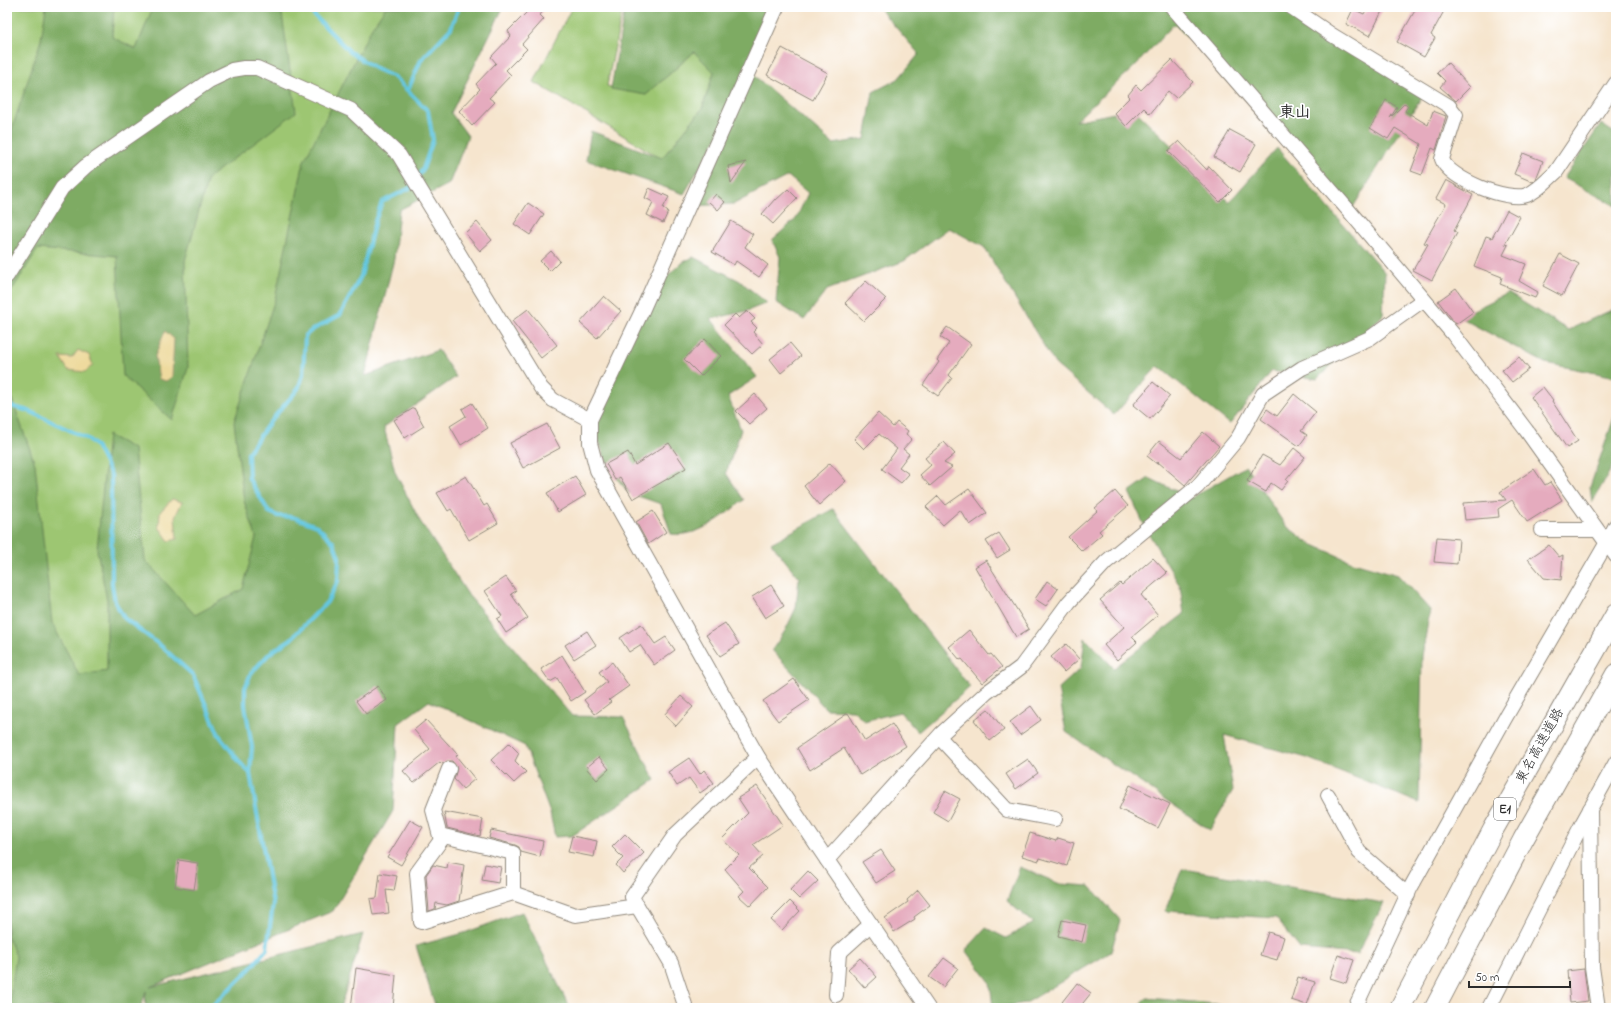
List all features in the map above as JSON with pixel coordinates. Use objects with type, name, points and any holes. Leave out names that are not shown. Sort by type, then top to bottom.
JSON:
[{"type":"highway","name":"東名高速道路","points":[[1400,1008],[1493,830],[1616,614]]},
{"type":"highway","name":"E1","points":[[1435,1008],[1523,840],[1616,674]]},
{"type":"street","points":[[777,7],[645,304],[590,420],[590,443],[597,470],[758,757],[928,1008]]},
{"type":"street","points":[[1172,7],[1350,212],[1453,334],[1521,423],[1616,556]]},
{"type":"street","points":[[1291,7],[1332,35],[1449,106],[1456,115],[1442,159],[1444,166],[1450,172],[1478,188],[1515,196],[1528,195],[1556,172],[1616,83]]},
{"type":"street","points":[[7,276],[62,188],[86,166],[209,81],[232,70],[257,68],[351,110],[398,155],[542,388],[553,400],[590,420]]},
{"type":"street","points":[[827,860],[939,737],[986,693],[1021,667],[1069,602],[1106,562],[1198,486],[1238,438],[1263,394],[1302,368],[1370,338],[1423,300]]},
{"type":"street","points":[[1355,1008],[1408,895],[1504,718],[1616,525]]},
{"type":"street","points":[[1542,530],[1596,530]]},
{"type":"street","points":[[939,737],[1007,810],[1055,819]]},
{"type":"street","points":[[686,1008],[670,962],[632,897],[676,835],[758,757]]},
{"type":"street","points":[[1489,1008],[1590,808],[1616,762]]},
{"type":"street","points":[[441,840],[433,810],[449,769]]},
{"type":"street","points":[[1328,796],[1359,852],[1408,895]]},
{"type":"street","points":[[1590,808],[1592,968],[1598,1008]]},
{"type":"street","points":[[513,893],[513,853],[444,836],[417,872],[421,922],[513,893],[575,915],[637,906]]},
{"type":"street","points":[[836,995],[839,953],[871,924]]},
{"type":"green space","points":[[7,7],[440,7],[355,422],[78,1008],[7,1008]]},
{"type":"green space","points":[[46,7],[114,7],[112,37],[136,49],[153,7],[281,7],[296,112],[208,178],[185,261],[188,368],[172,420],[123,376],[117,256],[38,249],[7,298],[7,144],[41,40]]},
{"type":"green space","points":[[386,7],[501,7],[502,10],[451,113],[468,136],[449,184],[399,210],[394,259],[365,376],[438,350],[456,377],[384,427],[395,472],[420,521],[469,596],[572,716],[623,717],[655,780],[572,836],[555,837],[550,813],[525,746],[429,701],[398,724],[393,811],[333,911],[150,987],[363,934],[340,1008],[145,1008],[146,991],[141,1008],[10,1008],[9,1006],[16,956],[7,935],[7,394],[12,399],[35,464],[52,623],[79,675],[107,671],[107,600],[97,550],[108,435],[134,449],[145,560],[195,615],[243,589],[256,537],[244,501],[234,422],[275,299],[304,161],[372,27]]},
{"type":"green space","points":[[572,7],[623,7],[607,86],[646,95],[694,52],[714,72],[702,109],[662,159],[534,82]]},
{"type":"green space","points":[[625,7],[767,7],[730,113],[749,71],[833,144],[865,139],[873,92],[898,79],[919,54],[878,7],[1290,7],[1425,92],[1350,212],[1242,88],[1174,24],[1134,67],[1075,121],[1134,109],[1229,202],[1277,148],[1385,273],[1383,315],[1317,379],[1272,371],[1230,424],[1158,366],[1114,415],[1055,364],[984,247],[949,228],[904,261],[827,290],[804,320],[776,302],[780,257],[772,240],[796,219],[808,193],[788,176],[734,204],[689,206],[725,124],[684,194],[586,160],[591,131],[662,158],[702,109],[714,72],[694,52],[646,95],[611,89]]},
{"type":"green space","points":[[1601,124],[1616,134],[1616,206],[1564,178]]},
{"type":"green space","points":[[693,257],[740,281],[767,303],[747,311],[711,319],[757,377],[728,396],[741,430],[726,473],[744,500],[719,519],[701,529],[691,533],[671,534],[661,504],[629,493],[609,469],[596,433],[602,393],[658,285],[680,264]]},
{"type":"green space","points":[[1508,293],[1568,330],[1616,308],[1616,377],[1545,363],[1459,317]]},
{"type":"green space","points":[[1616,412],[1616,460],[1592,503],[1590,487]]},
{"type":"green space","points":[[1246,466],[1285,525],[1309,543],[1350,561],[1398,575],[1430,610],[1422,656],[1419,803],[1307,758],[1224,735],[1233,790],[1210,830],[1066,732],[1058,689],[1081,668],[1085,638],[1114,668],[1184,614],[1180,586],[1146,529],[1129,492],[1149,478],[1191,498]]},
{"type":"green space","points":[[833,509],[970,687],[918,732],[900,712],[864,721],[853,710],[826,709],[772,650],[785,631],[796,608],[799,578],[771,543]]},
{"type":"green space","points":[[1020,867],[1060,884],[1090,886],[1120,920],[1111,952],[1026,1003],[993,1008],[990,982],[966,950],[986,928],[1006,938],[1033,923],[1007,901]]},
{"type":"green space","points":[[1182,869],[1384,903],[1357,954],[1300,949],[1276,918],[1165,911]]},
{"type":"green space","points":[[522,912],[570,1008],[436,1008],[416,946],[464,933]]},
{"type":"green space","points":[[1147,998],[1216,1004],[1231,1008],[1136,1008]]},
{"type":"sand","points":[[165,331],[174,339],[172,377],[166,381],[159,379],[155,356]]},
{"type":"sand","points":[[78,350],[89,355],[93,365],[85,372],[68,370],[60,357],[72,358]]},
{"type":"sand","points":[[172,499],[182,502],[175,517],[177,539],[169,541],[159,527],[160,512]]},
{"type":"building","points":[[532,7],[546,7],[540,15],[544,19],[522,44],[527,49],[506,70],[511,75],[489,98],[495,102],[472,126],[459,111],[480,89],[476,84],[496,63],[491,57],[511,36],[508,31]]},
{"type":"building","points":[[1368,7],[1384,7],[1370,36],[1346,24],[1353,9],[1364,14]]},
{"type":"building","points":[[1417,7],[1436,7],[1444,11],[1431,35],[1435,38],[1424,57],[1397,42]]},
{"type":"building","points":[[782,48],[828,73],[813,100],[767,75]]},
{"type":"building","points":[[1172,60],[1193,82],[1176,98],[1168,91],[1150,114],[1144,108],[1126,126],[1114,113],[1130,97],[1128,95],[1136,85],[1141,90]]},
{"type":"building","points":[[1448,63],[1470,87],[1456,101],[1440,87],[1445,81],[1437,73]]},
{"type":"building","points":[[1386,100],[1397,107],[1390,118],[1405,103],[1408,106],[1405,111],[1428,125],[1433,111],[1446,116],[1436,150],[1432,148],[1422,175],[1411,171],[1421,144],[1395,128],[1388,139],[1370,128]]},
{"type":"building","points":[[1230,130],[1256,144],[1240,172],[1214,157]]},
{"type":"building","points":[[1179,141],[1207,170],[1209,166],[1232,190],[1220,202],[1168,151]]},
{"type":"building","points":[[1523,153],[1543,161],[1536,179],[1533,182],[1514,174]]},
{"type":"building","points":[[746,162],[731,183],[728,166]]},
{"type":"building","points":[[1446,180],[1473,195],[1454,231],[1457,233],[1432,280],[1413,270],[1428,244],[1424,243],[1446,204],[1436,199]]},
{"type":"building","points":[[649,188],[669,197],[663,208],[668,212],[663,223],[647,215],[653,202],[645,198]]},
{"type":"building","points":[[788,189],[797,198],[773,224],[762,214],[775,199],[776,200]]},
{"type":"building","points":[[716,194],[725,202],[718,210],[709,202]]},
{"type":"building","points":[[528,203],[544,214],[530,235],[514,224]]},
{"type":"building","points":[[1507,210],[1520,217],[1505,244],[1508,245],[1503,255],[1526,264],[1519,281],[1538,292],[1535,298],[1500,284],[1502,277],[1474,266],[1486,236],[1492,238]]},
{"type":"building","points":[[731,221],[753,234],[745,247],[768,265],[759,277],[736,261],[734,265],[712,252]]},
{"type":"building","points":[[477,222],[492,240],[480,251],[465,233]]},
{"type":"building","points":[[551,251],[560,261],[550,271],[540,261]]},
{"type":"building","points":[[1560,254],[1579,264],[1562,296],[1543,286]]},
{"type":"building","points":[[866,281],[886,299],[864,321],[845,303]]},
{"type":"building","points":[[1456,288],[1473,312],[1456,324],[1438,301]]},
{"type":"building","points":[[604,296],[621,311],[597,338],[580,323]]},
{"type":"building","points":[[528,309],[557,345],[541,358],[512,321]]},
{"type":"building","points":[[747,311],[755,319],[751,322],[757,328],[753,332],[763,344],[752,354],[724,325],[735,314],[739,318]]},
{"type":"building","points":[[947,327],[971,344],[949,375],[952,378],[938,396],[923,385],[939,362],[937,360],[949,343],[940,337]]},
{"type":"building","points":[[705,339],[721,356],[701,376],[684,359]]},
{"type":"building","points":[[790,343],[801,356],[781,373],[770,359]]},
{"type":"building","points":[[1519,357],[1529,369],[1512,382],[1502,370]]},
{"type":"building","points":[[1153,382],[1170,396],[1150,419],[1133,405]]},
{"type":"building","points":[[1543,387],[1553,400],[1552,401],[1578,441],[1567,448],[1531,397]]},
{"type":"building","points":[[755,394],[767,408],[749,424],[736,411]]},
{"type":"building","points":[[1294,394],[1316,412],[1301,431],[1307,435],[1299,446],[1261,419],[1267,409],[1277,416]]},
{"type":"building","points":[[472,403],[488,428],[461,445],[450,426],[466,416],[462,409]]},
{"type":"building","points":[[414,408],[424,426],[405,438],[394,420]]},
{"type":"building","points":[[878,413],[893,427],[897,422],[908,431],[906,434],[912,439],[903,449],[909,454],[899,467],[909,474],[901,483],[882,469],[897,449],[879,434],[864,449],[854,439]]},
{"type":"building","points":[[547,424],[560,448],[523,468],[510,443]]},
{"type":"building","points":[[1203,432],[1219,446],[1185,485],[1158,462],[1157,464],[1147,456],[1159,441],[1181,458]]},
{"type":"building","points":[[944,442],[955,454],[944,463],[952,467],[930,486],[920,475],[931,465],[925,458]]},
{"type":"building","points":[[669,443],[686,468],[633,499],[620,477],[615,480],[606,464],[628,452],[635,465]]},
{"type":"building","points":[[1294,448],[1305,457],[1286,480],[1288,481],[1281,490],[1271,483],[1266,492],[1247,481],[1262,455],[1280,465]]},
{"type":"building","points":[[830,463],[846,481],[819,505],[804,486]]},
{"type":"building","points":[[1534,469],[1545,485],[1550,482],[1562,500],[1527,522],[1512,500],[1498,509],[1499,517],[1465,520],[1463,503],[1506,500],[1500,492]]},
{"type":"building","points":[[466,476],[484,506],[487,504],[498,523],[469,540],[451,509],[448,511],[437,493]]},
{"type":"building","points":[[575,476],[586,495],[558,512],[547,493]]},
{"type":"building","points":[[969,489],[987,513],[970,525],[960,510],[943,525],[926,507],[938,496],[946,505]]},
{"type":"building","points":[[1115,491],[1128,506],[1099,531],[1102,534],[1082,551],[1068,537],[1097,511],[1095,508]]},
{"type":"building","points":[[653,511],[666,532],[648,544],[636,522]]},
{"type":"building","points":[[999,533],[1010,550],[997,558],[986,541]]},
{"type":"building","points":[[1437,537],[1459,539],[1457,564],[1434,562]]},
{"type":"building","points":[[1549,545],[1559,557],[1563,555],[1561,580],[1544,578],[1528,559]]},
{"type":"building","points":[[1153,558],[1167,573],[1141,595],[1158,615],[1132,637],[1137,642],[1117,660],[1104,645],[1124,627],[1100,600],[1120,583],[1122,585]]},
{"type":"building","points":[[986,560],[1029,629],[1016,637],[975,567]]},
{"type":"building","points":[[506,577],[516,591],[511,594],[528,618],[506,633],[497,619],[502,616],[485,591]]},
{"type":"building","points":[[1047,581],[1058,589],[1046,606],[1035,599]]},
{"type":"building","points":[[771,585],[784,606],[765,618],[752,597]]},
{"type":"building","points":[[725,623],[739,644],[720,656],[706,635]]},
{"type":"building","points":[[641,624],[655,644],[666,637],[675,650],[654,665],[640,645],[629,652],[620,638]]},
{"type":"building","points":[[969,630],[989,655],[991,654],[1002,667],[982,683],[962,659],[960,660],[949,647]]},
{"type":"building","points":[[587,631],[596,645],[574,659],[565,645]]},
{"type":"building","points":[[1066,644],[1079,659],[1064,672],[1051,657]]},
{"type":"building","points":[[562,655],[585,692],[571,701],[557,678],[550,682],[541,669]]},
{"type":"building","points":[[612,662],[629,686],[609,700],[611,702],[595,714],[584,700],[607,682],[599,672]]},
{"type":"building","points":[[794,679],[809,700],[778,721],[763,701]]},
{"type":"building","points":[[378,686],[387,700],[366,714],[356,701]]},
{"type":"building","points":[[681,696],[693,707],[676,726],[664,715]]},
{"type":"building","points":[[1031,706],[1041,720],[1020,735],[1010,722]]},
{"type":"building","points":[[988,709],[1004,730],[990,741],[974,720]]},
{"type":"building","points":[[848,713],[865,741],[892,724],[906,746],[860,775],[844,748],[810,770],[797,748]]},
{"type":"building","points":[[426,720],[458,755],[456,756],[475,779],[463,789],[454,779],[457,768],[452,761],[447,761],[442,764],[440,762],[414,783],[403,771],[430,749],[414,730]]},
{"type":"building","points":[[509,743],[519,753],[515,761],[526,772],[514,783],[491,760]]},
{"type":"building","points":[[599,757],[609,769],[597,780],[586,768]]},
{"type":"building","points":[[689,758],[700,774],[704,770],[714,783],[700,793],[689,778],[677,786],[668,772]]},
{"type":"building","points":[[1028,759],[1038,773],[1016,789],[1006,774]]},
{"type":"building","points":[[1130,785],[1170,804],[1158,828],[1119,809]]},
{"type":"building","points":[[757,786],[783,825],[753,845],[763,856],[749,868],[768,887],[750,906],[739,896],[744,891],[725,869],[739,855],[722,839],[748,813],[738,798]]},
{"type":"building","points":[[945,791],[960,799],[948,821],[933,812]]},
{"type":"building","points":[[444,812],[483,819],[480,836],[447,828]]},
{"type":"building","points":[[410,820],[423,827],[401,865],[387,857]]},
{"type":"building","points":[[491,830],[543,841],[540,857],[521,852],[519,847],[515,845],[489,838]]},
{"type":"building","points":[[1030,833],[1056,841],[1058,838],[1074,843],[1067,866],[1040,858],[1039,861],[1022,856]]},
{"type":"building","points":[[625,834],[644,853],[623,873],[616,865],[623,858],[612,847]]},
{"type":"building","points":[[572,836],[597,841],[594,857],[568,852]]},
{"type":"building","points":[[881,850],[895,871],[876,883],[862,862]]},
{"type":"building","points":[[179,860],[198,863],[194,890],[175,887]]},
{"type":"building","points":[[448,862],[464,865],[459,901],[447,905],[436,903],[435,909],[429,911],[426,875],[433,865],[447,868]]},
{"type":"building","points":[[485,864],[501,867],[498,883],[482,880]]},
{"type":"building","points":[[808,871],[818,881],[799,899],[790,890]]},
{"type":"building","points":[[380,873],[397,876],[394,891],[386,890],[389,913],[373,915],[370,899],[377,898]]},
{"type":"building","points":[[918,890],[930,905],[914,917],[915,919],[894,932],[885,918],[908,902],[907,900]]},
{"type":"building","points":[[790,901],[800,911],[782,930],[771,920]]},
{"type":"building","points":[[1062,920],[1086,925],[1082,942],[1058,936]]},
{"type":"building","points":[[1268,932],[1284,937],[1277,960],[1260,955]]},
{"type":"building","points":[[1338,955],[1354,960],[1346,983],[1330,978]]},
{"type":"building","points":[[860,958],[877,977],[865,988],[848,969]]},
{"type":"building","points":[[944,958],[958,968],[943,987],[929,977]]},
{"type":"building","points":[[356,968],[396,975],[393,1008],[351,1008]]},
{"type":"building","points":[[1584,969],[1588,1001],[1570,1003],[1567,971]]},
{"type":"building","points":[[1298,977],[1315,982],[1307,1005],[1291,1000]]},
{"type":"building","points":[[1077,983],[1091,993],[1079,1008],[1070,1008],[1062,1002]]},
{"type":"waterway","points":[[210,1008],[248,971],[267,949],[273,904],[250,773],[252,747],[245,705],[245,688],[251,673],[270,653],[291,639],[327,602],[338,581],[339,557],[333,542],[317,526],[293,517],[278,516],[269,512],[249,479],[248,453],[269,423],[298,389],[303,375],[305,336],[312,330],[340,315],[361,276],[375,221],[382,202],[410,188],[423,169],[433,140],[428,111],[394,77],[376,69],[350,52],[306,7]]},
{"type":"waterway","points":[[408,90],[421,60],[451,28],[459,7]]},
{"type":"waterway","points":[[7,405],[29,411],[88,439],[96,446],[111,475],[112,584],[115,602],[124,618],[161,646],[193,675],[219,735],[250,773]]},
{"type":"district","name":"東山","points":[[1295,113]]}]
